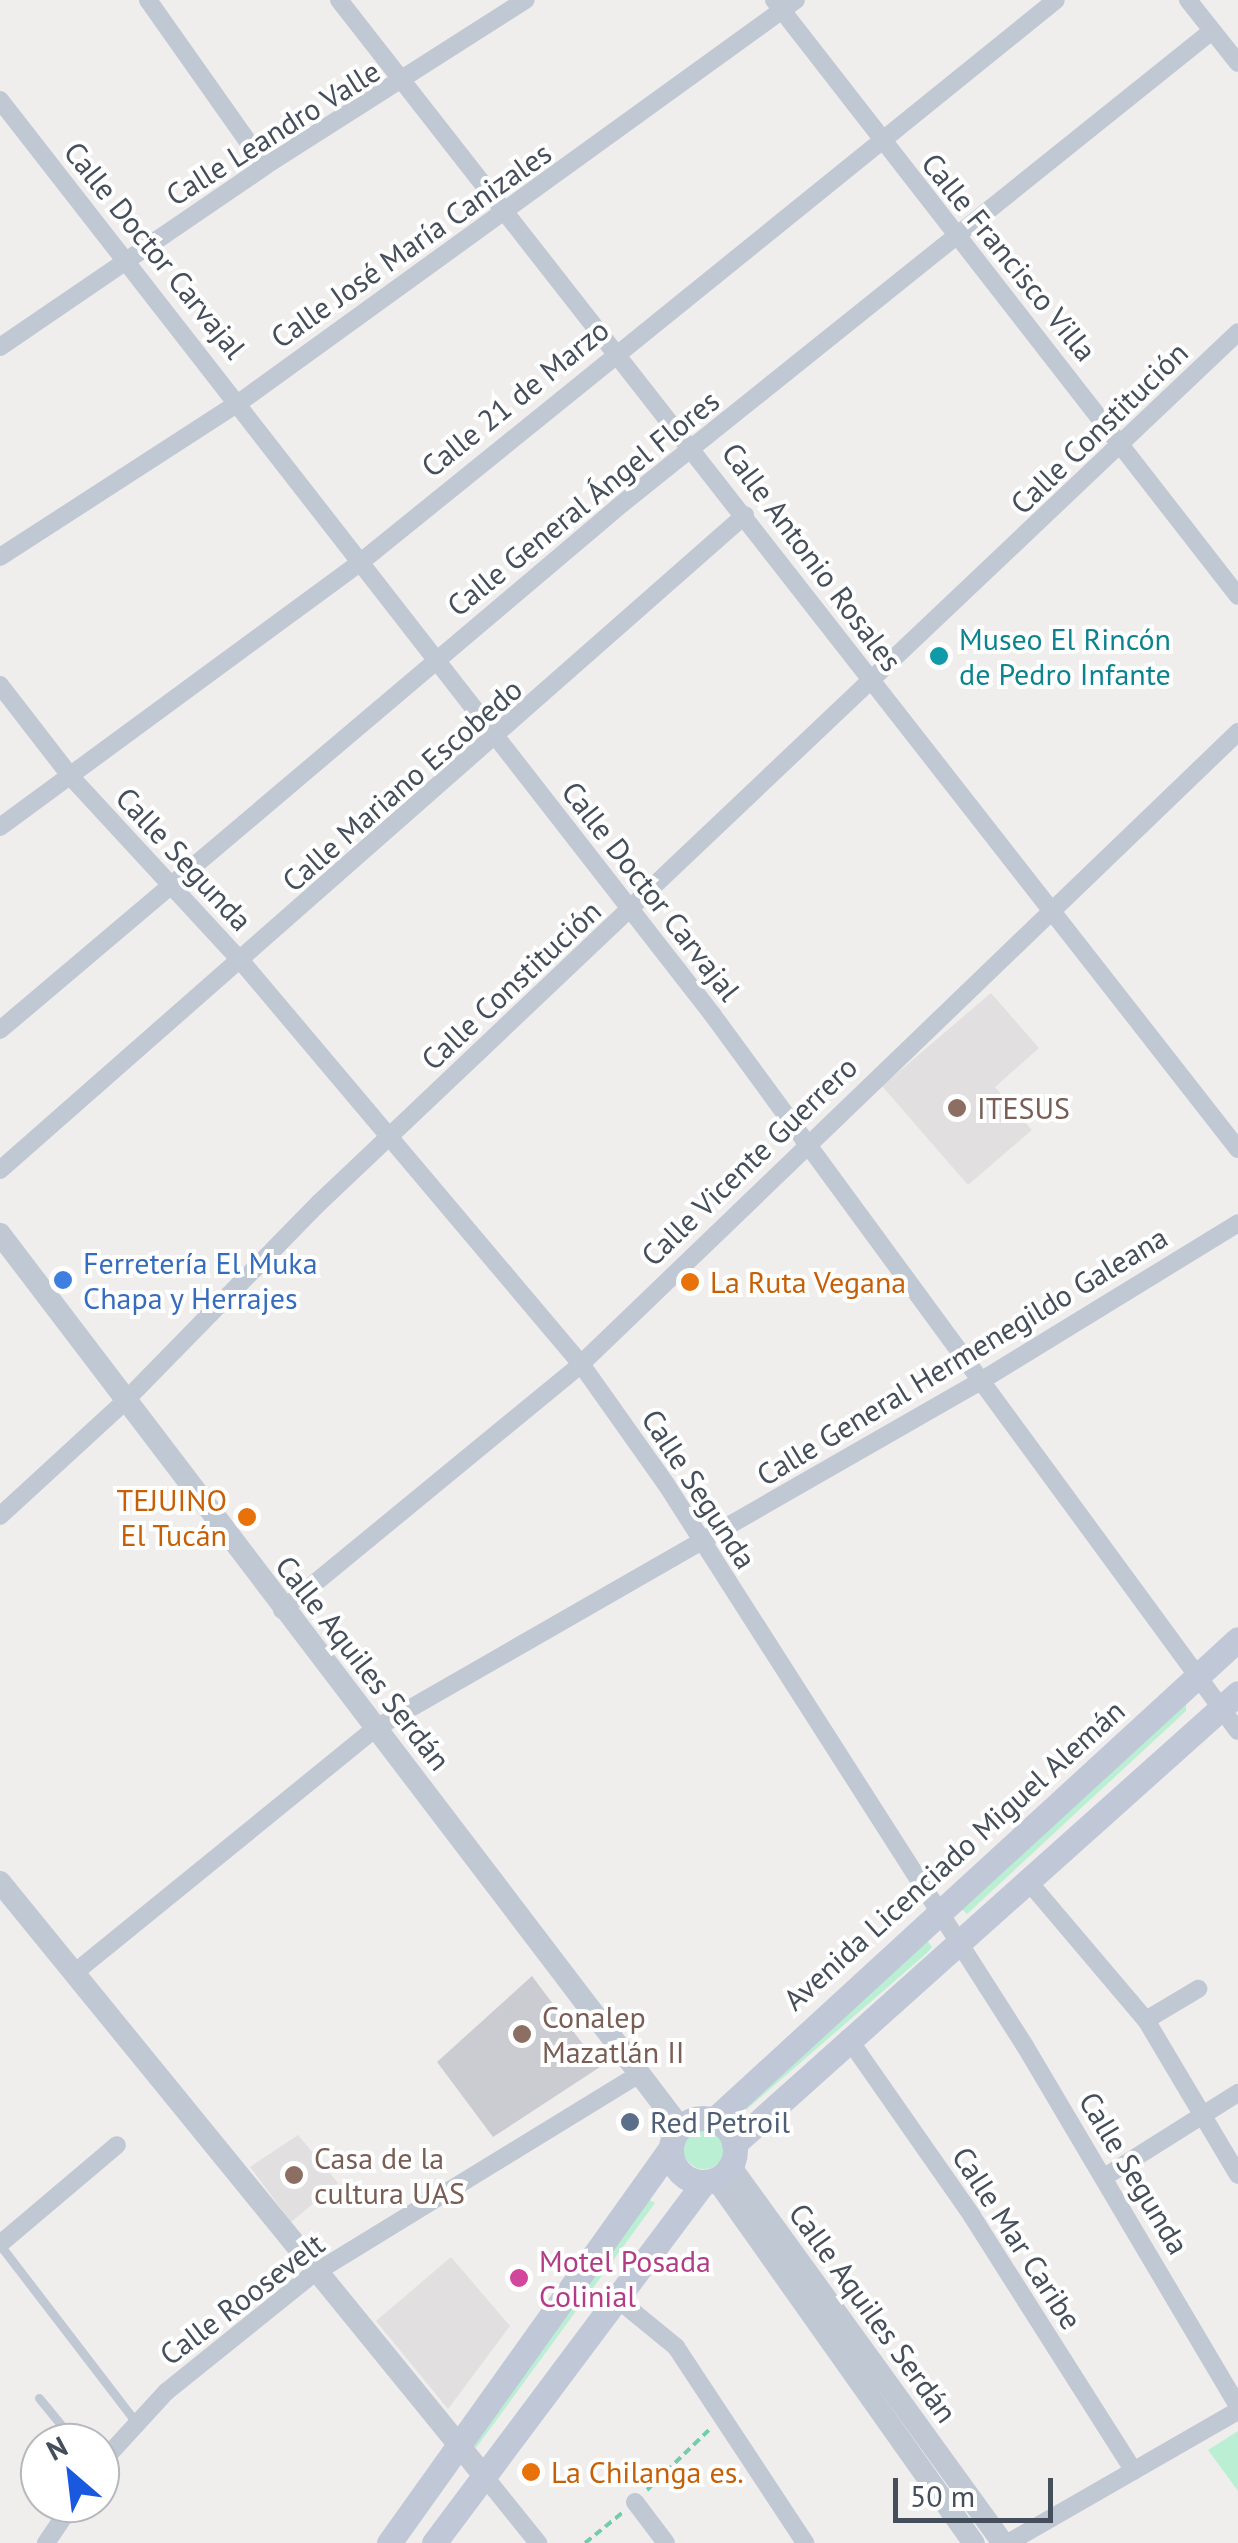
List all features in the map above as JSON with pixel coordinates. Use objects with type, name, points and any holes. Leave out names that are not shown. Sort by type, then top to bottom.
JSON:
[{"type":"main road","name":"Avenida Licenciado Miguel Alemán","points":[[714,2120],[1238,1638]]},
{"type":"main road","points":[[434,2543],[615,2297],[721,2168],[848,2038],[1230,1700]]},
{"type":"main road","points":[[389,2543],[675,2138],[697,2118],[714,2120],[721,2168]]},
{"type":"main road","points":[[675,2138],[676,2169],[721,2168]]},
{"type":"street","points":[[148,0],[265,166]]},
{"type":"street","name":"Calle Antonio Rosales","points":[[340,0],[502,214],[693,447],[871,682],[1238,1149]]},
{"type":"street","name":"Calle Leandro Valle","points":[[0,347],[265,166],[405,82],[526,0]]},
{"type":"street","name":"Calle 21 de Marzo","points":[[0,827],[72,778],[362,560],[1056,0]]},
{"type":"street","points":[[1188,0],[1238,63]]},
{"type":"street","name":"Calle Francisco Villa","points":[[784,4],[882,141],[1123,444],[1238,596]]},
{"type":"street","name":"Calle José María Canizales","points":[[0,557],[240,402],[784,4]]},
{"type":"street","name":"Calle General Ángel Flores","points":[[0,1030],[693,447],[959,238],[1212,31]]},
{"type":"street","name":"Calle Doctor Carvajal","points":[[0,100],[240,402],[807,1141],[979,1382],[1198,1676],[1230,1700],[1238,1731]]},
{"type":"street","name":"Calle Constitución","points":[[0,1516],[126,1400],[386,1140],[1238,332]]},
{"type":"street","name":"Calle Mariano Escobedo","points":[[0,1170],[242,962],[746,515]]},
{"type":"street","name":"Calle Segunda","points":[[0,685],[72,778],[242,962],[386,1140],[581,1364],[701,1541],[1106,2176],[1238,2408]]},
{"type":"street","name":"Calle Vicente Guerrero","points":[[282,1610],[581,1364],[807,1141],[1238,732]]},
{"type":"street","name":"Calle General Hermenegildo Galeana","points":[[72,1974],[376,1728],[979,1382],[1238,1223]]},
{"type":"street","name":"Calle Aquiles Serdán","points":[[0,1234],[282,1610],[640,2074],[675,2138]]},
{"type":"street","points":[[1028,1880],[1146,2020],[1238,2174]]},
{"type":"street","points":[[4,1895],[538,2543]]},
{"type":"street","points":[[1146,2020],[1198,1990]]},
{"type":"street","name":"Calle Mar Caribe","points":[[848,2038],[929,2151],[1134,2471]]},
{"type":"street","name":"Calle Roosevelt","points":[[120,2439],[135,2421],[313,2274],[640,2074]]},
{"type":"street","points":[[1106,2176],[1238,2093]]},
{"type":"street","points":[[0,2244],[117,2146]]},
{"type":"street","name":"Calle Aquiles Serdán","points":[[721,2168],[974,2543]]},
{"type":"street","name":"Calle Aquiles Serdán","points":[[721,2168],[1006,2543]]},
{"type":"street","points":[[615,2297],[676,2347],[805,2543]]},
{"type":"street","points":[[1006,2543],[1238,2408]]},
{"type":"street","points":[[635,2502],[666,2543]]},
{"type":"lane","points":[[0,2244],[135,2421]]},
{"type":"lane","points":[[39,2398],[60,2423]]},
{"type":"path","points":[[585,2543],[635,2502],[723,2416]]},
{"type":"shaded area","name":"ITESUS","points":[[991,993],[1039,1048],[995,1087],[1032,1130],[968,1185],[882,1086]]},
{"type":"shaded area","name":"Casa de la cultura UAS","points":[[298,2135],[338,2183],[291,2222],[250,2167]]},
{"type":"shaded area","points":[[451,2257],[510,2326],[448,2409],[376,2321]]},
{"type":"green space","points":[[1186,1701],[1186,1711],[967,1914],[958,1906]]},
{"type":"green space","points":[[926,1939],[932,1947],[927,1953],[733,2121],[728,2113]]},
{"type":"green space","points":[[704,2127],[719,2133],[725,2148],[719,2163],[704,2169],[689,2163],[683,2148],[689,2133]]},
{"type":"green space","points":[[648,2199],[655,2203],[476,2448],[472,2443]]},
{"type":"green space","points":[[1238,2431],[1238,2491],[1208,2450]]},
{"type":"building","name":"Conalep Mazatlán II","points":[[532,1976],[600,2067],[493,2137],[437,2062]]},
{"type":"place","name":"Museo El Rincón de Pedro Infante","points":[[939,656]]},
{"type":"place","name":"ITESUS","points":[[957,1108]]},
{"type":"place","name":"Ferretería El Muka Chapa y Herrajes","points":[[63,1280]]},
{"type":"place","name":"La Ruta Vegana","points":[[690,1282]]},
{"type":"place","name":"TEJUINO El Tucán","points":[[247,1517]]},
{"type":"place","name":"Conalep Mazatlán II","points":[[522,2034]]},
{"type":"place","name":"Red Petroil","points":[[630,2122]]},
{"type":"place","name":"Casa de la cultura UAS","points":[[294,2175]]},
{"type":"place","name":"Motel Posada Colinial","points":[[519,2278]]},
{"type":"place","name":"La Chilanga es.","points":[[531,2472]]}]
